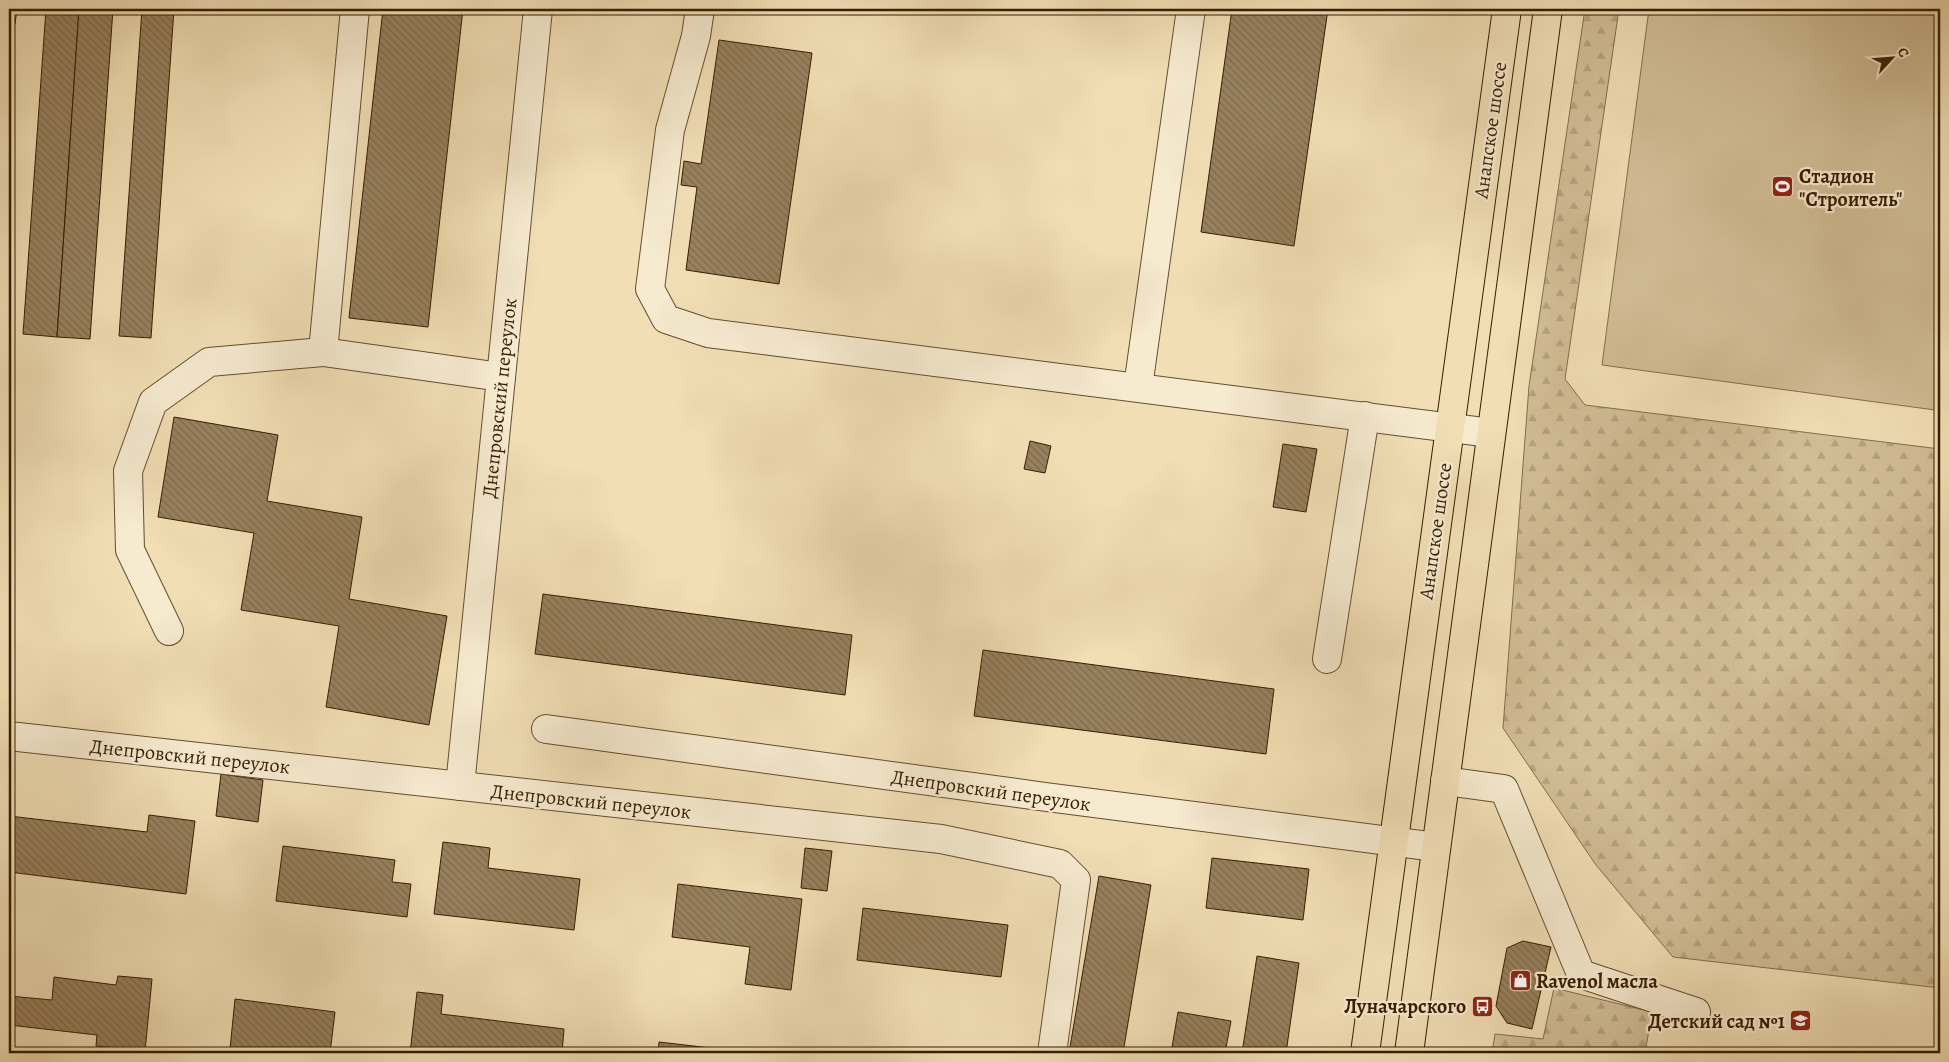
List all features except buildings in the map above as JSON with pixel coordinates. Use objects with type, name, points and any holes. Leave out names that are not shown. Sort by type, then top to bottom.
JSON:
[{"type":"highway","name":"Анапское шоссе","points":[[1365,1053],[1506,9]]},
{"type":"highway","name":"Анапское шоссе","points":[[1409,1053],[1548,9]]},
{"type":"street","points":[[323,352],[355,9]]},
{"type":"street","name":"Днепровский переулок","points":[[460,786],[538,9]]},
{"type":"street","points":[[700,9],[696,36],[670,130],[650,289],[666,319],[708,334],[1365,416],[1491,434]]},
{"type":"street","points":[[1138,388],[1191,9]]},
{"type":"street","points":[[169,631],[130,550],[128,471],[153,402],[209,362],[323,352],[501,377]]},
{"type":"street","points":[[1327,659],[1365,416]]},
{"type":"street","name":"Днепровский переулок","points":[[546,729],[1393,843],[1436,847]]},
{"type":"street","name":"Днепровский переулок","points":[[9,736],[941,839],[1060,864],[1076,880],[1052,1053]]},
{"type":"street","points":[[1445,782],[1504,789],[1581,974],[1696,1012]]},
{"type":"green space","points":[[1585,9],[1619,9],[1565,379],[1585,405],[1940,449],[1940,988],[1673,957],[1596,865],[1503,728],[1529,386]]},
{"type":"green space","name":"Стадион \"Строитель\"","points":[[1649,9],[1940,9],[1940,373],[1935,410],[1602,365]]},
{"type":"green space","points":[[1554,988],[1652,1012],[1645,1053],[1492,1053],[1495,1034],[1543,1039]]},
{"type":"place","name":"Стадион \"Строитель\"","points":[[1783,187]]},
{"type":"place","name":"Ravenol масла","points":[[1520,981]]},
{"type":"place","name":"Луначарского","points":[[1482,1006]]},
{"type":"place","name":"Детский сад №1","points":[[1801,1021]]}]
